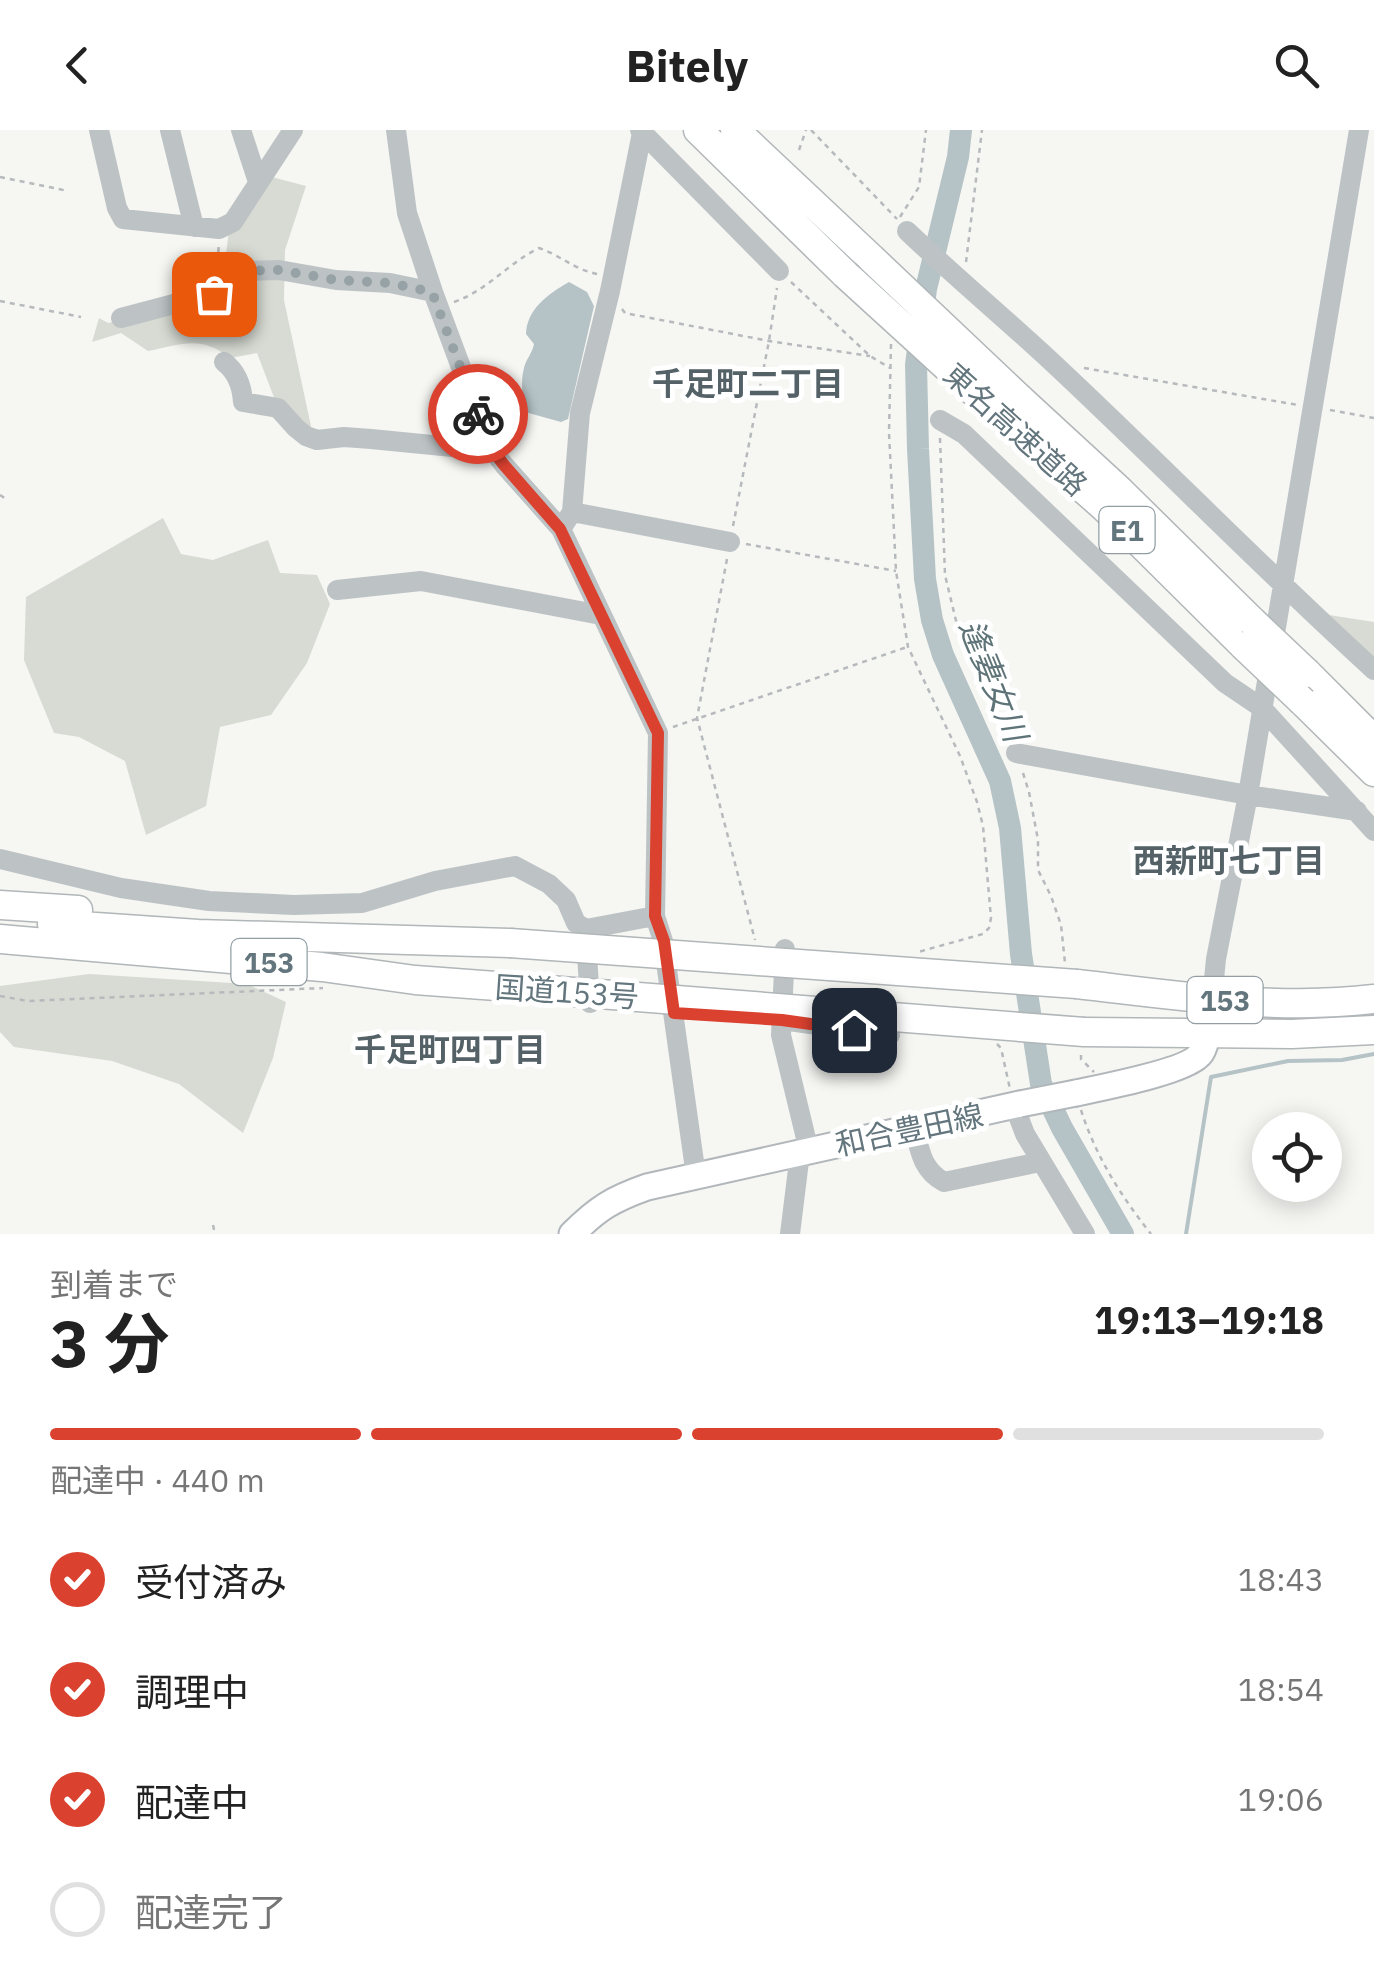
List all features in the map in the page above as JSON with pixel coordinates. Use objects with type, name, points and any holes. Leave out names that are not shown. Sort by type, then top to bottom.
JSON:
[{"type":"highway","name":"東名高速道路","points":[[698,130],[846,274],[1012,408]]},
{"type":"highway","name":"東名高速道路","points":[[735,130],[870,258],[1104,507],[1248,634],[1307,674],[1374,740]]},
{"type":"highway","name":"東名高速道路","points":[[1248,634],[1303,702],[1374,772]]},
{"type":"highway","points":[[0,905],[252,922],[272,935]]},
{"type":"highway","name":"国道153号","points":[[0,921],[198,934],[510,943],[1071,975],[1212,1000],[1374,999]]},
{"type":"highway","name":"国道153号","points":[[14,940],[415,980],[1081,1036],[1374,1030]]},
{"type":"highway","points":[[0,955],[255,972],[284,964]]},
{"type":"main road","points":[[1206,1034],[1212,1000]]},
{"type":"main road","name":"和合豊田線","points":[[572,1234],[594,1212],[647,1187],[1144,1077],[1194,1061],[1203,1052],[1206,1034]]},
{"type":"street","points":[[99,130],[120,217],[221,228],[233,222],[293,130]]},
{"type":"street","points":[[170,130],[194,227]]},
{"type":"street","points":[[242,130],[258,182]]},
{"type":"street","points":[[396,130],[408,213],[436,300],[491,448],[504,465],[566,521],[730,542]]},
{"type":"street","points":[[1212,1000],[1359,130]]},
{"type":"street","points":[[641,132],[780,271]]},
{"type":"street","points":[[641,132],[612,284],[580,413],[566,521],[601,616],[658,733],[655,916],[664,941],[696,1176]]},
{"type":"street","points":[[907,231],[1053,362],[1282,586],[1374,670]]},
{"type":"street","points":[[121,318],[214,294],[246,271],[279,270],[336,280],[390,283],[436,300]]},
{"type":"street","points":[[224,362],[238,378],[243,402],[278,408],[306,436],[316,440],[344,437],[491,448]]},
{"type":"street","points":[[940,420],[964,434],[1225,683],[1262,708],[1364,812],[1374,831]]},
{"type":"street","points":[[336,590],[422,581],[601,616]]},
{"type":"street","points":[[1016,752],[1364,812]]},
{"type":"street","points":[[0,859],[120,888],[209,901],[294,905],[362,903],[435,881],[515,866],[549,884],[566,900],[576,924],[586,929],[655,916]]},
{"type":"street","points":[[586,929],[590,1005]]},
{"type":"street","points":[[784,949],[781,1035],[804,1152],[790,1234]]},
{"type":"street","points":[[389,986],[782,1020],[890,1035]]},
{"type":"street","points":[[1017,1105],[1025,1134],[1085,1234]]},
{"type":"street","points":[[914,1128],[925,1167],[944,1182],[1040,1162]]},
{"type":"path","points":[[799,150],[809,130],[898,220],[920,187],[926,130]]},
{"type":"path","points":[[964,285],[982,130]]},
{"type":"path","points":[[0,177],[68,191]]},
{"type":"path","points":[[214,294],[221,228]]},
{"type":"path","points":[[436,300],[480,291],[510,264],[540,248],[562,258],[572,268],[612,284],[625,312],[769,341],[870,356]]},
{"type":"path","points":[[757,947],[697,718],[780,271]]},
{"type":"path","points":[[780,271],[870,356],[890,368],[896,571],[908,647],[960,756],[983,826],[989,928],[983,934],[913,954]]},
{"type":"path","points":[[0,301],[80,317]]},
{"type":"path","points":[[1053,362],[1374,418]]},
{"type":"path","points":[[940,420],[944,575],[958,629],[1016,752],[1029,792],[1038,870],[1061,925],[1071,975]]},
{"type":"path","points":[[0,495],[6,499]]},
{"type":"path","points":[[730,542],[896,571]]},
{"type":"path","points":[[658,733],[908,647]]},
{"type":"path","points":[[0,996],[28,1000],[332,988]]},
{"type":"path","points":[[1081,1036],[1081,1059],[1095,1074]]},
{"type":"path","points":[[997,1044],[1017,1105]]},
{"type":"path","points":[[1076,1093],[1090,1138],[1122,1197],[1151,1234]]},
{"type":"path","points":[[214,1225],[215,1234]]},
{"type":"shaded area","points":[[268,176],[306,186],[285,250],[284,300],[312,431],[275,400],[257,353],[230,358],[210,346],[191,343],[148,351],[121,333],[92,342],[99,318],[108,323],[161,310],[167,296],[223,276],[229,231]]},
{"type":"shaded area","points":[[569,282],[587,292],[594,306],[568,419],[561,422],[525,412],[522,379],[534,344],[526,334],[530,317],[546,297]]},
{"type":"shaded area","points":[[163,518],[181,554],[213,560],[268,540],[280,573],[317,575],[330,604],[307,663],[271,715],[220,727],[206,806],[146,835],[125,761],[79,737],[54,733],[24,660],[26,597]]},
{"type":"shaded area","points":[[1329,615],[1374,622],[1374,662]]},
{"type":"shaded area","points":[[89,974],[247,984],[286,1002],[273,1058],[243,1133],[179,1084],[112,1061],[14,1047],[0,1032],[0,986]]},
{"type":"waterway","name":"逢妻女川","points":[[961,130],[926,289],[916,365],[925,579],[943,655],[1000,781],[1010,828],[1021,954],[1041,1084],[1123,1234]]},
{"type":"waterway","points":[[1186,1234],[1211,1077],[1288,1061],[1342,1060],[1374,1054]]},
{"type":"way so far","points":[[214,294],[246,271],[279,270],[432,292],[478,414]]},
{"type":"district","name":"千足町二丁目","points":[[748,383]]},
{"type":"district","name":"西新町七丁目","points":[[1229,860]]},
{"type":"district","name":"千足町四丁目","points":[[450,1049]]},
{"type":"route","points":[[478,414],[491,448],[560,529],[658,733],[655,916],[664,941],[674,1013],[782,1020],[854,1030]]}]
